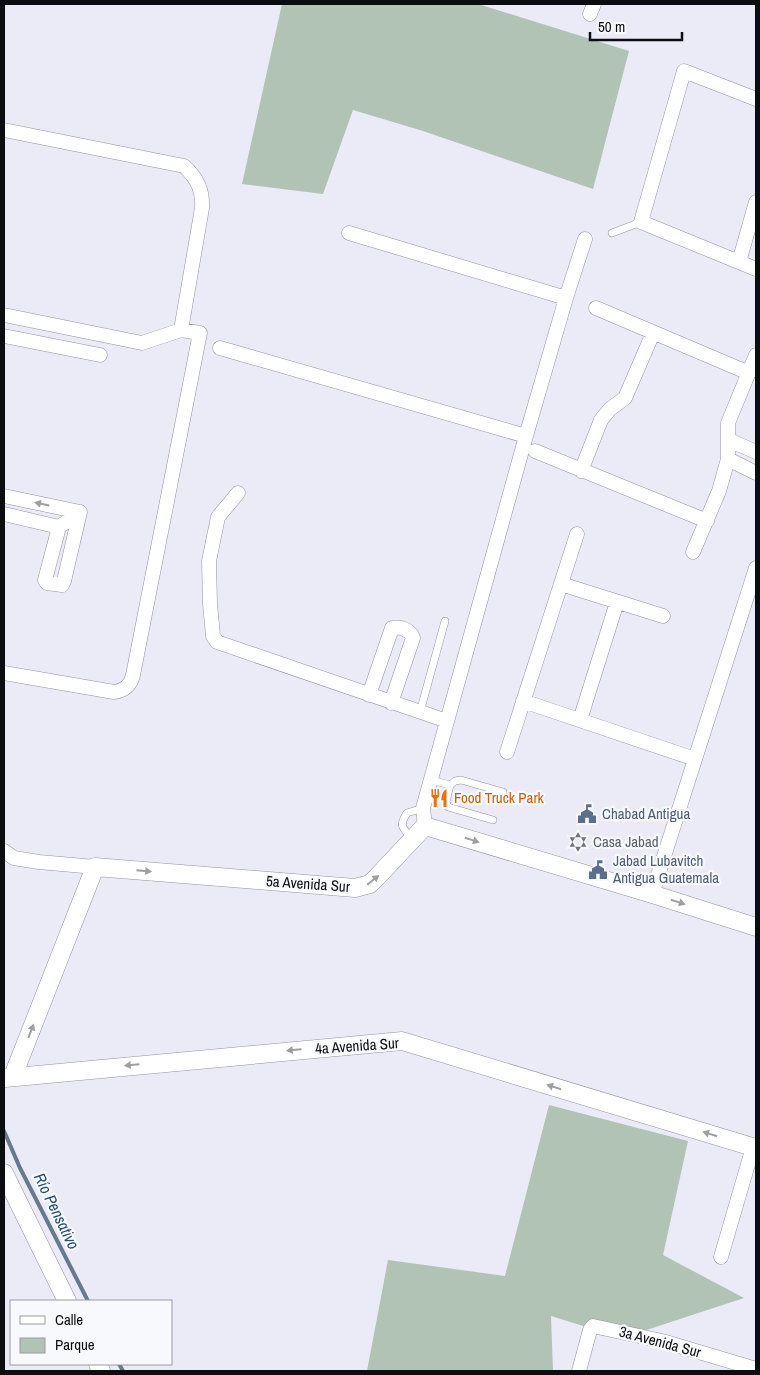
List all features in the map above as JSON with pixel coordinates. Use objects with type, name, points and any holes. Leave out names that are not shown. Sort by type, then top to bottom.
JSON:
[{"type":"street","points":[[756,99],[684,71],[642,222],[756,269]]},
{"type":"street","points":[[4,130],[184,166],[191,172],[201,189],[202,208],[181,330]]},
{"type":"street","points":[[739,262],[756,202]]},
{"type":"street","points":[[348,232],[566,298]]},
{"type":"street","points":[[584,239],[526,436],[423,808],[425,826],[756,927]]},
{"type":"street","points":[[596,308],[749,373]]},
{"type":"street","points":[[4,315],[142,343],[181,330],[200,333],[132,680],[127,687],[114,692],[4,673]]},
{"type":"street","points":[[581,471],[601,420],[610,408],[625,398],[653,333]]},
{"type":"street","points":[[4,336],[100,355]]},
{"type":"street","points":[[220,348],[526,436]]},
{"type":"street","points":[[694,552],[719,491],[728,459],[728,423],[756,355]]},
{"type":"street","points":[[729,440],[756,452]]},
{"type":"street","points":[[535,452],[707,521]]},
{"type":"street","points":[[728,459],[756,473]]},
{"type":"street","points":[[238,493],[218,517],[209,561],[212,628],[213,636],[217,642],[447,721]]},
{"type":"street","points":[[4,496],[80,512]]},
{"type":"street","points":[[80,512],[64,581],[62,585],[47,583],[45,580],[59,527],[80,512]]},
{"type":"street","points":[[4,514],[59,527]]},
{"type":"street","points":[[507,752],[577,534]]},
{"type":"street","points":[[652,894],[756,568]]},
{"type":"street","points":[[561,584],[663,616]]},
{"type":"street","points":[[580,720],[617,602]]},
{"type":"street","points":[[369,695],[392,628],[396,627],[409,631],[412,633],[413,638],[391,703]]},
{"type":"street","points":[[523,701],[695,759]]},
{"type":"street","name":"5a Avenida Sur","points":[[4,851],[14,858],[38,862],[355,888],[370,884],[425,826]]},
{"type":"street","points":[[15,1073],[95,867]]},
{"type":"street","name":"4a Avenida Sur","points":[[15,1073],[402,1040],[754,1148]]},
{"type":"street","points":[[721,1256],[754,1148]]},
{"type":"street","points":[[6,1183],[66,1300]]},
{"type":"street","name":"3a Avenida Sur","points":[[579,1371],[590,1330],[593,1326],[662,1341],[756,1369]]},
{"type":"lane","points":[[612,233],[642,222]]},
{"type":"lane","points":[[420,712],[445,621]]},
{"type":"lane","points":[[431,780],[450,785]]},
{"type":"lane","points":[[493,820],[448,807],[446,802],[450,785],[455,781],[461,780],[503,792]]},
{"type":"lane","points":[[413,839],[403,828],[402,820],[407,813],[423,808]]},
{"type":"green space","points":[[282,4],[478,4],[629,51],[593,189],[423,131],[353,110],[323,194],[242,184]]},
{"type":"green space","points":[[549,1105],[688,1141],[663,1255],[744,1298],[622,1338],[551,1316],[553,1371],[367,1371],[388,1260],[505,1276]]},
{"type":"waterway","name":"Río Pensativo","points":[[4,1131],[20,1168],[87,1300]]},
{"type":"waterway","name":"Río Pensativo","points":[[120,1365],[123,1371]]},
{"type":"place","name":"Food Truck Park","points":[[439,798]]},
{"type":"place","name":"Chabad Antigua","points":[[587,814]]},
{"type":"place","name":"Casa Jabad","points":[[578,842]]},
{"type":"place","name":"Jabad Lubavitch Antigua Guatemala","points":[[598,870]]}]
